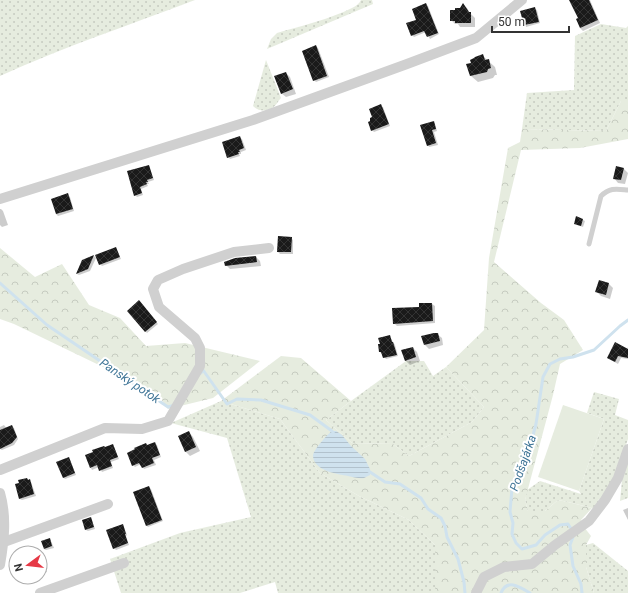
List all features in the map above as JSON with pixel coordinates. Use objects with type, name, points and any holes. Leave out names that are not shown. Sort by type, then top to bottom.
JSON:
[{"type":"street","points":[[0,199],[253,120],[476,38],[522,0]]},
{"type":"street","points":[[0,470],[105,428],[142,428],[168,421],[200,366],[200,348],[195,338],[159,306],[153,289],[158,280],[183,269],[234,252],[269,248]]},
{"type":"street","points":[[476,593],[484,577],[504,567],[532,564],[589,521],[605,500],[618,478],[628,449]]},
{"type":"street","points":[[0,493],[4,517],[4,542],[0,565]]},
{"type":"street","points":[[4,542],[108,504]]},
{"type":"street","points":[[40,593],[124,563]]},
{"type":"lane","points":[[589,244],[601,196],[606,191],[613,189],[628,190]]},
{"type":"green space","points":[[0,0],[195,0],[72,46],[0,76]]},
{"type":"green space","points":[[361,0],[372,0],[373,4],[267,49],[271,39],[277,33],[334,16],[355,6]]},
{"type":"green space","points":[[601,24],[626,28],[628,26],[628,101],[621,101],[606,131],[522,129],[527,93],[574,90],[575,36]]},
{"type":"green space","points":[[266,60],[281,98],[276,105],[270,109],[262,110],[253,106]]},
{"type":"green space","points":[[621,101],[628,101],[628,139],[580,148],[521,150],[494,262],[541,303],[564,320],[583,350],[560,364],[525,500],[528,511],[545,511],[558,500],[592,508],[581,520],[591,536],[586,545],[586,567],[594,593],[435,593],[435,545],[409,520],[359,496],[320,473],[280,419],[221,401],[281,356],[301,358],[351,401],[326,420],[352,443],[393,444],[409,456],[472,422],[484,407],[446,367],[484,330],[489,258],[508,148],[520,142],[522,129],[606,131]]},
{"type":"green space","points":[[0,248],[35,277],[62,264],[89,305],[120,318],[146,346],[185,343],[260,361],[213,398],[168,409],[157,393],[14,324],[0,319]]},
{"type":"green space","points":[[406,361],[424,361],[433,376],[446,367],[484,407],[472,422],[409,456],[393,444],[352,443],[326,420],[351,401]]},
{"type":"green space","points":[[594,392],[619,399],[615,415],[628,420],[628,439],[617,471],[603,498],[598,500],[599,501],[596,508],[558,500],[545,511],[528,511],[525,500],[527,490],[540,481],[581,494],[579,491],[604,419],[587,413]]},
{"type":"green space","points":[[221,401],[280,419],[320,473],[359,496],[409,520],[435,545],[435,593],[278,593],[275,582],[240,593],[121,593],[110,559],[180,533],[251,517],[227,438],[171,423]]},
{"type":"green space","points":[[563,405],[604,419],[579,491],[538,477]]},
{"type":"green space","points":[[628,458],[628,498],[620,501],[622,480]]},
{"type":"green space","points":[[593,543],[628,571],[628,593],[594,593],[586,567],[586,545]]},
{"type":"water","points":[[332,431],[336,431],[342,435],[365,459],[370,469],[370,475],[364,478],[356,478],[327,471],[317,465],[313,456],[315,450]]},
{"type":"building","points":[[569,0],[589,0],[598,20],[580,28],[576,19],[578,18]]},
{"type":"building","points":[[426,3],[438,33],[427,37],[424,31],[411,36],[406,23],[416,20],[412,9]]},
{"type":"building","points":[[463,3],[469,12],[471,12],[471,23],[455,23],[455,21],[450,21],[450,10],[460,8]]},
{"type":"building","points":[[535,7],[539,22],[524,25],[520,11]]},
{"type":"building","points":[[316,45],[327,76],[313,81],[302,51]]},
{"type":"building","points":[[483,54],[485,60],[489,59],[491,68],[488,69],[487,72],[470,76],[466,64],[471,63],[470,60]]},
{"type":"building","points":[[286,72],[293,89],[281,94],[274,76]]},
{"type":"building","points":[[381,104],[389,124],[371,131],[368,122],[372,117],[369,109]]},
{"type":"building","points":[[434,121],[436,129],[432,130],[436,143],[427,146],[420,125]]},
{"type":"building","points":[[240,136],[244,148],[239,150],[239,154],[227,158],[222,142]]},
{"type":"building","points":[[149,165],[153,178],[147,180],[147,184],[140,187],[142,193],[134,196],[127,171]]},
{"type":"building","points":[[616,166],[624,168],[621,180],[613,179]]},
{"type":"building","points":[[68,193],[73,209],[56,214],[51,199]]},
{"type":"building","points":[[576,216],[583,219],[581,226],[574,224]]},
{"type":"building","points":[[278,236],[292,237],[291,252],[277,252]]},
{"type":"building","points":[[116,247],[120,257],[99,265],[95,255]]},
{"type":"building","points":[[94,255],[88,269],[76,274],[82,260]]},
{"type":"building","points":[[256,256],[257,262],[225,266],[224,262],[235,258]]},
{"type":"building","points":[[599,280],[609,283],[606,295],[595,292]]},
{"type":"building","points":[[139,300],[157,322],[145,332],[127,311]]},
{"type":"building","points":[[419,303],[432,303],[433,321],[393,324],[392,308],[419,307]]},
{"type":"building","points":[[438,333],[440,341],[424,345],[421,336]]},
{"type":"building","points":[[390,335],[397,355],[383,358],[381,352],[379,352],[378,344],[380,344],[378,338]]},
{"type":"building","points":[[615,342],[628,349],[628,358],[618,356],[615,362],[607,358]]},
{"type":"building","points":[[413,347],[416,357],[405,361],[401,350]]},
{"type":"building","points":[[12,425],[17,437],[12,443],[0,449],[0,430]]},
{"type":"building","points":[[189,431],[196,447],[185,452],[178,436]]},
{"type":"building","points":[[155,442],[160,455],[152,458],[154,463],[142,468],[139,463],[132,466],[127,453],[146,443],[147,445]]},
{"type":"building","points":[[113,444],[118,457],[110,460],[112,466],[99,471],[97,465],[90,468],[85,455],[93,452],[92,450]]},
{"type":"building","points":[[69,457],[75,473],[63,478],[56,462]]},
{"type":"building","points":[[27,478],[28,480],[30,479],[34,494],[19,499],[15,484],[19,483],[18,480]]},
{"type":"building","points":[[149,486],[162,520],[146,526],[133,492]]},
{"type":"building","points":[[91,517],[94,527],[85,530],[82,520]]},
{"type":"building","points":[[123,524],[128,543],[113,549],[106,530]]},
{"type":"building","points":[[50,538],[52,546],[48,548],[48,545],[42,545],[41,541]]},
{"type":"waterway","name":"Panský potok","points":[[0,283],[47,325],[168,407],[175,405]]},
{"type":"waterway","name":"Podšajárka","points":[[572,530],[568,524],[560,525],[545,535],[536,545],[522,549],[516,543],[512,534],[513,523],[510,512],[512,488],[519,469],[528,454],[536,424],[543,377],[550,364],[560,359],[573,357],[594,350],[628,320]]},
{"type":"waterway","name":"Panský potok","points":[[201,373],[203,370],[227,404],[237,399],[261,400],[310,415],[334,434]]},
{"type":"waterway","name":"Panský potok","points":[[367,470],[385,482],[400,484],[421,498],[428,509],[441,518],[445,526],[447,537],[458,559],[464,582],[465,593]]},
{"type":"waterway","name":"Podšajárka","points":[[573,535],[570,545],[573,566],[581,584],[582,593]]},
{"type":"waterway","name":"Podšajárka","points":[[501,593],[504,588],[510,585],[518,586],[530,593]]}]
